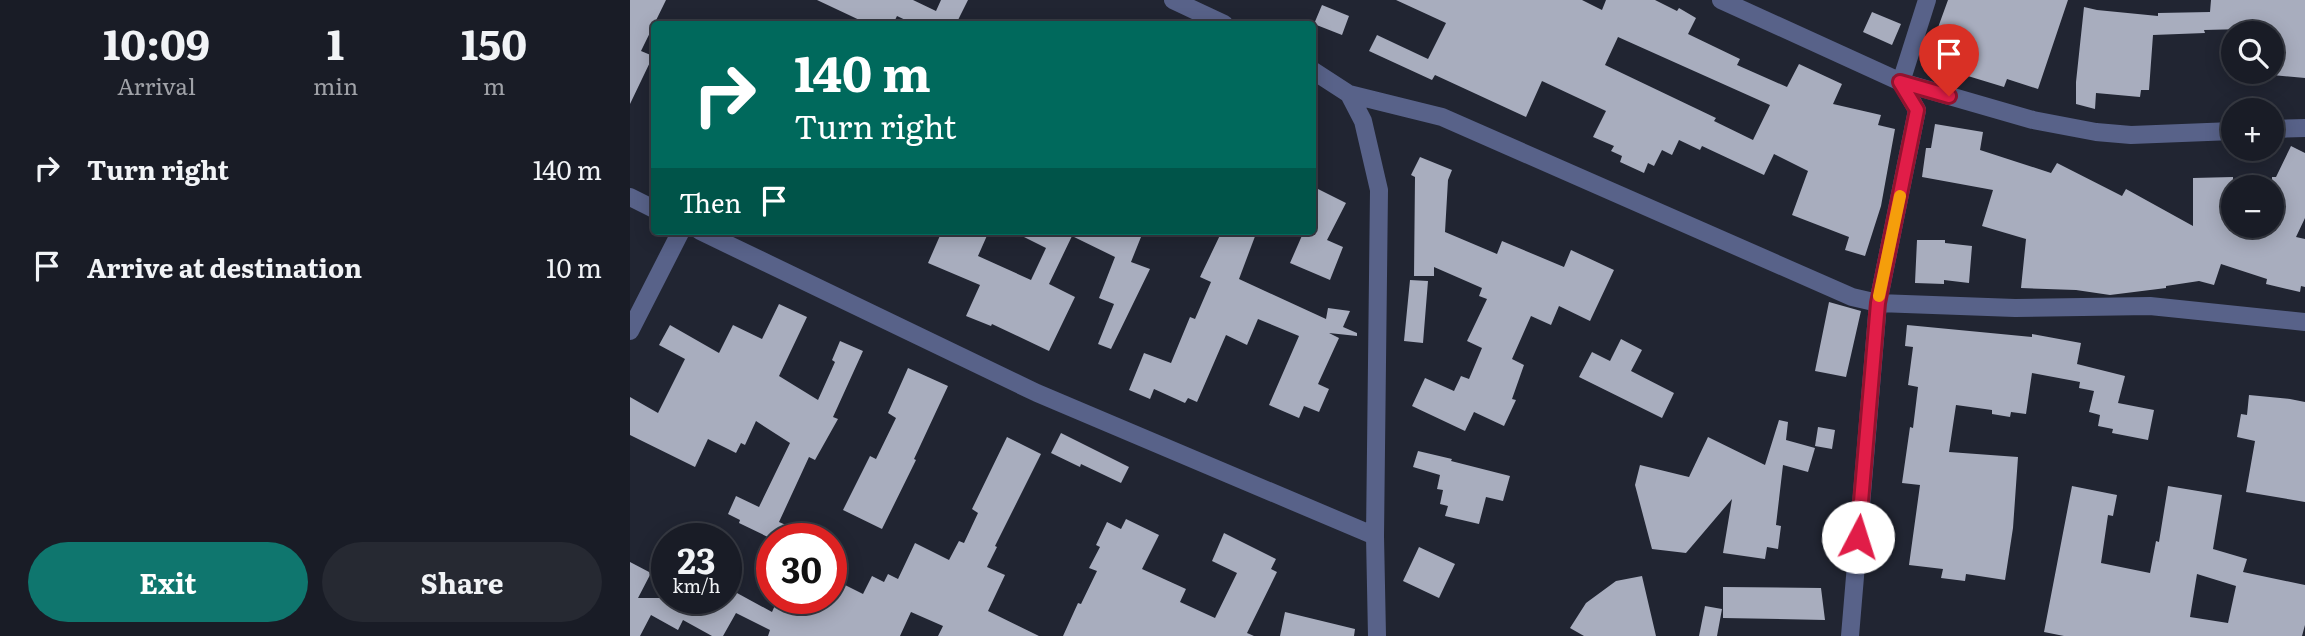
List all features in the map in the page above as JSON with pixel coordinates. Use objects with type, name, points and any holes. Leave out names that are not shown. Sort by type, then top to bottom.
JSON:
[{"type":"street","points":[[1173,0],[1218,21]]},
{"type":"street","points":[[1721,0],[1900,82],[2033,120],[2096,132],[2131,135],[2221,131]]},
{"type":"street","points":[[1850,636],[1878,303],[1917,110],[1900,82],[1927,0]]},
{"type":"street","points":[[1316,73],[1349,94],[1442,117],[1852,297],[1878,303],[2015,308],[2150,306],[2305,322]]},
{"type":"street","points":[[1349,94],[1363,121],[1379,190],[1375,536],[1377,636]]},
{"type":"street","points":[[2284,129],[2305,128]]},
{"type":"street","points":[[630,197],[651,208]]},
{"type":"street","points":[[630,331],[679,235]]},
{"type":"street","points":[[708,235],[1037,393],[1375,536]]},
{"type":"building","points":[[630,0],[666,0],[656,21],[651,21],[651,31],[641,51],[651,55],[651,60],[630,104]]},
{"type":"building","points":[[817,0],[913,0],[936,11],[941,0],[968,0],[958,21],[908,21],[897,16],[894,21],[862,21]]},
{"type":"building","points":[[1396,0],[1582,0],[1602,10],[1606,0],[1655,0],[1677,11],[1679,8],[1696,18],[1688,34],[1740,59],[1737,65],[1787,87],[1799,64],[1842,84],[1833,104],[1881,115],[1878,125],[1895,129],[1881,206],[1865,256],[1845,250],[1849,237],[1792,215],[1808,171],[1774,154],[1764,175],[1702,146],[1700,150],[1679,140],[1672,155],[1662,150],[1654,166],[1648,163],[1644,173],[1620,162],[1622,156],[1611,151],[1614,146],[1593,137],[1606,111],[1542,81],[1526,117],[1435,75],[1432,80],[1369,51],[1377,35],[1428,59],[1446,23]],"holes":[[[1618,37],[1770,105],[1753,140],[1714,121],[1716,118],[1605,65]]]},
{"type":"building","points":[[1948,0],[2068,0],[2038,89],[2007,79],[2004,87],[1958,73],[1963,59],[1940,50],[1940,45],[1932,44]]},
{"type":"building","points":[[2211,0],[2305,0],[2305,78],[2284,76],[2284,21],[2221,21],[2221,30],[2204,30],[2205,33],[2153,35],[2149,90],[2141,90],[2140,97],[2096,93],[2095,109],[2076,104],[2084,7],[2158,16],[2158,13],[2210,12]]},
{"type":"building","points":[[1322,5],[1349,16],[1342,35],[1316,25]]},
{"type":"building","points":[[1872,12],[1901,24],[1892,45],[1863,32]]},
{"type":"building","points":[[1935,124],[1983,132],[1980,150],[2051,173],[2057,163],[2122,196],[2126,189],[2193,226],[2193,178],[2221,177],[2221,238],[2284,238],[2284,175],[2277,175],[2291,146],[2305,153],[2305,218],[2296,237],[2305,239],[2305,287],[2301,286],[2300,292],[2266,284],[2267,279],[2221,264],[2214,285],[2199,281],[2110,295],[2076,290],[2021,288],[2026,239],[1982,226],[1993,190],[1922,177],[1926,148],[1931,148]]},
{"type":"building","points":[[1420,157],[1452,170],[1448,180],[1445,232],[1497,254],[1502,241],[1564,267],[1571,250],[1614,270],[1590,321],[1559,306],[1551,325],[1531,316],[1512,359],[1524,365],[1512,399],[1516,400],[1504,426],[1474,412],[1465,431],[1412,406],[1425,378],[1454,391],[1461,376],[1469,379],[1482,348],[1467,341],[1487,299],[1479,296],[1482,288],[1434,267],[1434,276],[1414,276],[1415,177],[1411,175]]},
{"type":"building","points":[[1316,188],[1346,203],[1327,240],[1343,247],[1330,280],[1290,263],[1302,235],[1316,235]]},
{"type":"building","points":[[940,235],[987,235],[978,256],[1031,280],[1046,248],[1020,235],[1137,235],[1141,237],[1131,262],[1150,269],[1111,349],[1098,344],[1114,304],[1099,298],[1115,257],[1072,236],[1049,284],[1075,297],[1049,351],[992,324],[991,326],[966,316],[980,285],[928,263]]},
{"type":"building","points":[[1220,235],[1256,235],[1239,279],[1326,319],[1328,308],[1350,311],[1343,327],[1357,333],[1357,336],[1329,333],[1339,338],[1318,384],[1329,389],[1319,412],[1304,406],[1299,418],[1269,405],[1299,336],[1258,319],[1247,345],[1226,335],[1197,402],[1188,398],[1185,403],[1154,389],[1150,399],[1129,390],[1144,353],[1171,363],[1190,317],[1195,319],[1211,282],[1200,277]]},
{"type":"building","points":[[1917,240],[1945,240],[1945,243],[1972,246],[1969,283],[1944,280],[1944,284],[1915,283]]},
{"type":"building","points":[[1410,280],[1428,281],[1423,343],[1404,341]]},
{"type":"building","points":[[1829,302],[1861,311],[1846,377],[1815,371]]},
{"type":"building","points":[[779,304],[807,317],[779,376],[818,400],[835,362],[832,360],[840,341],[863,351],[833,417],[838,419],[815,460],[809,457],[779,522],[781,523],[756,523],[756,531],[728,514],[736,496],[759,507],[790,443],[756,421],[745,445],[741,443],[736,453],[708,439],[695,467],[630,435],[630,397],[658,413],[685,359],[659,345],[670,325],[719,353],[733,325],[762,339]]},
{"type":"building","points":[[1907,325],[2032,337],[2032,334],[2081,343],[2077,364],[2125,376],[2118,403],[2154,410],[2148,440],[2112,433],[2113,429],[2098,426],[2100,415],[2089,412],[2094,391],[2079,388],[2080,382],[2032,373],[2026,414],[2011,412],[2010,417],[1992,414],[1992,410],[1956,405],[1949,452],[2018,457],[2013,528],[2005,580],[1966,574],[1965,581],[1941,578],[1943,569],[1909,565],[1920,485],[1902,483],[1918,387],[1908,385],[1913,347],[1905,346]]},
{"type":"building","points":[[1621,339],[1642,350],[1631,371],[1674,393],[1662,418],[1579,377],[1592,352],[1610,361]]},
{"type":"building","points":[[908,368],[948,386],[882,529],[843,510],[870,456],[876,459],[896,418],[888,413]]},
{"type":"building","points":[[2249,395],[2305,402],[2305,502],[2246,492],[2255,441],[2237,437],[2241,414],[2247,415]]},
{"type":"building","points":[[1779,420],[1788,422],[1786,440],[1815,448],[1808,472],[1783,465],[1776,525],[1781,526],[1778,549],[1767,547],[1765,559],[1723,553],[1732,499],[1686,553],[1652,549],[1635,485],[1640,465],[1689,477],[1708,437],[1765,465]]},
{"type":"building","points":[[1818,427],[1835,430],[1832,449],[1815,446]]},
{"type":"building","points":[[1061,433],[1129,467],[1121,483],[1051,453]]},
{"type":"building","points":[[1007,437],[1041,454],[987,567],[1005,575],[988,611],[1039,636],[938,636],[943,626],[911,612],[900,636],[768,636],[770,630],[738,614],[742,614],[742,596],[756,603],[756,614],[847,614],[847,586],[863,594],[872,576],[884,582],[888,574],[898,579],[915,543],[949,560],[959,541],[964,543],[978,513],[972,509]]},
{"type":"building","points":[[1418,451],[1510,476],[1503,501],[1486,497],[1479,524],[1445,516],[1448,506],[1440,504],[1443,490],[1437,489],[1440,475],[1413,467]]},
{"type":"building","points":[[2072,486],[2117,495],[2113,516],[2108,515],[2101,563],[2150,573],[2156,541],[2159,542],[2168,486],[2222,495],[2213,549],[2247,559],[2243,572],[2305,585],[2305,625],[2302,636],[2064,636],[2044,632]],"holes":[[[2197,574],[2236,586],[2228,623],[2190,617]]]},
{"type":"building","points":[[1126,519],[1159,535],[1142,569],[1186,589],[1180,602],[1215,618],[1237,573],[1212,561],[1224,533],[1276,559],[1271,569],[1277,572],[1247,633],[1254,636],[1063,636],[1097,571],[1089,568],[1100,547],[1096,545],[1107,522],[1121,529]]},
{"type":"building","points":[[1419,547],[1455,564],[1439,598],[1403,581]]},
{"type":"building","points":[[630,562],[651,573],[638,598],[651,598],[651,614],[735,614],[723,636],[712,636],[683,620],[678,630],[651,615],[640,636],[630,636]]},
{"type":"building","points":[[1642,576],[1656,636],[1584,636],[1570,628],[1586,603],[1616,581]]},
{"type":"building","points":[[1723,587],[1821,588],[1825,620],[1723,618]]},
{"type":"building","points":[[1705,606],[1722,609],[1717,636],[1699,636]]},
{"type":"building","points":[[1285,612],[1355,629],[1354,636],[1280,636]]},
{"type":"slow traffic","points":[[1879,296],[1900,196]]},
{"type":"route","points":[[1858,537],[1878,303],[1917,110],[1900,82],[1949,96]]}]
